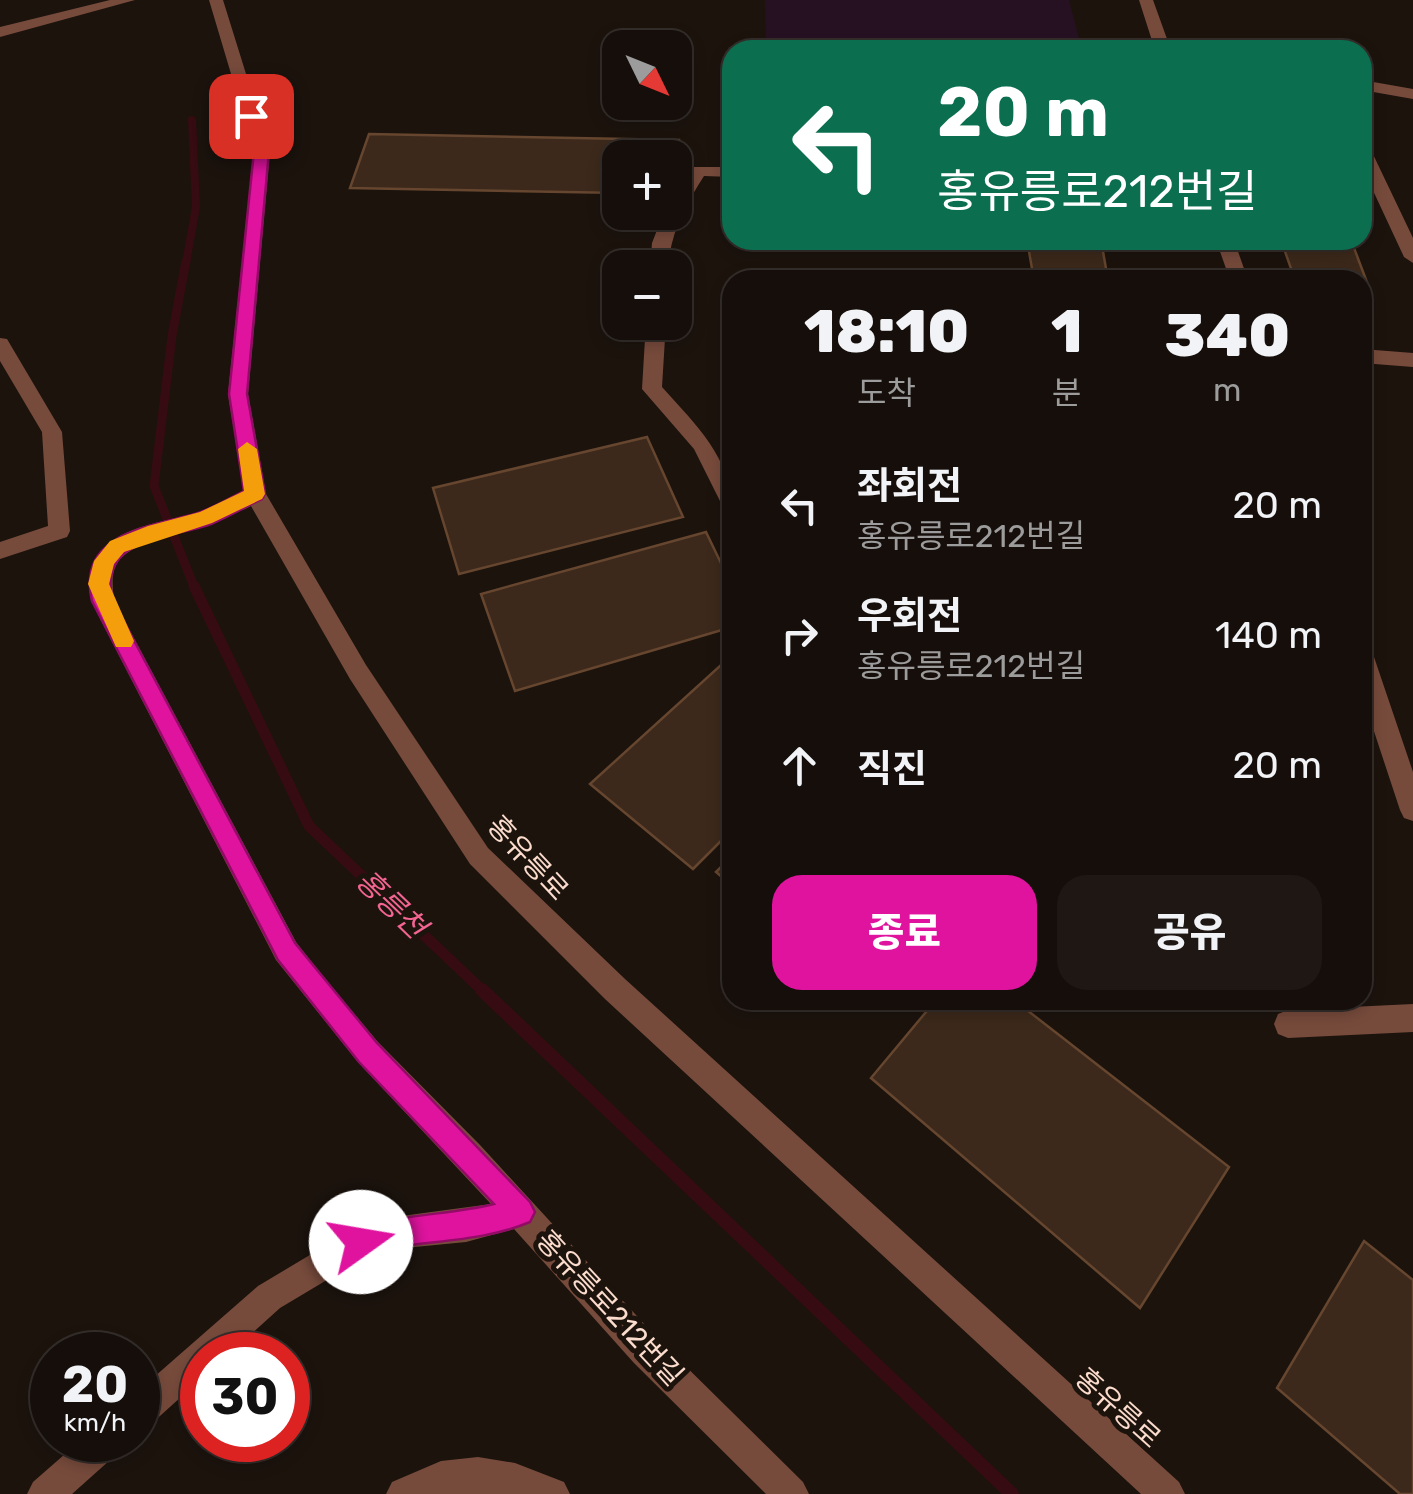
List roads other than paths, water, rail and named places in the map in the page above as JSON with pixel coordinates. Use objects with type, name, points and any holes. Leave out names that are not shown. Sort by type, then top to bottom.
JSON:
[{"type":"street","name":"홍유릉로","points":[[216,0],[262,151],[238,394],[255,494],[358,672],[479,856],[615,989],[1167,1494]]},
{"type":"street","points":[[1146,0],[1160,40]]},
{"type":"street","points":[[0,32],[124,1]]},
{"type":"street","points":[[1372,87],[1413,94]]},
{"type":"street","points":[[1372,169],[1413,257]]},
{"type":"street","points":[[692,182],[699,171],[722,172]]},
{"type":"street","points":[[655,340],[652,389],[702,445],[722,484]]},
{"type":"street","points":[[0,344],[52,432],[59,531],[0,551]]},
{"type":"street","points":[[1372,357],[1413,360]]},
{"type":"street","name":"홍유릉로212번길","points":[[255,494],[194,521],[117,546],[109,554],[98,584],[103,601],[286,951],[368,1052],[646,1350],[791,1494]]},
{"type":"street","points":[[1372,687],[1413,810]]},
{"type":"street","points":[[1288,1024],[1413,1018]]},
{"type":"street","points":[[229,1332],[269,1297],[361,1242],[394,1233],[466,1226],[520,1212]]},
{"type":"street","points":[[160,1393],[180,1376]]},
{"type":"street","points":[[45,1494],[82,1462]]},
{"type":"street","points":[[404,1494],[452,1476],[492,1473],[552,1494]]},
{"type":"waterway","name":"홍릉천","points":[[186,263],[196,207],[192,120]]},
{"type":"waterway","name":"홍릉천","points":[[186,261],[172,336],[154,486],[195,589]]},
{"type":"waterway","name":"홍릉천","points":[[194,586],[309,826],[485,993]]},
{"type":"waterway","name":"홍릉천","points":[[482,990],[1012,1494]]}]
